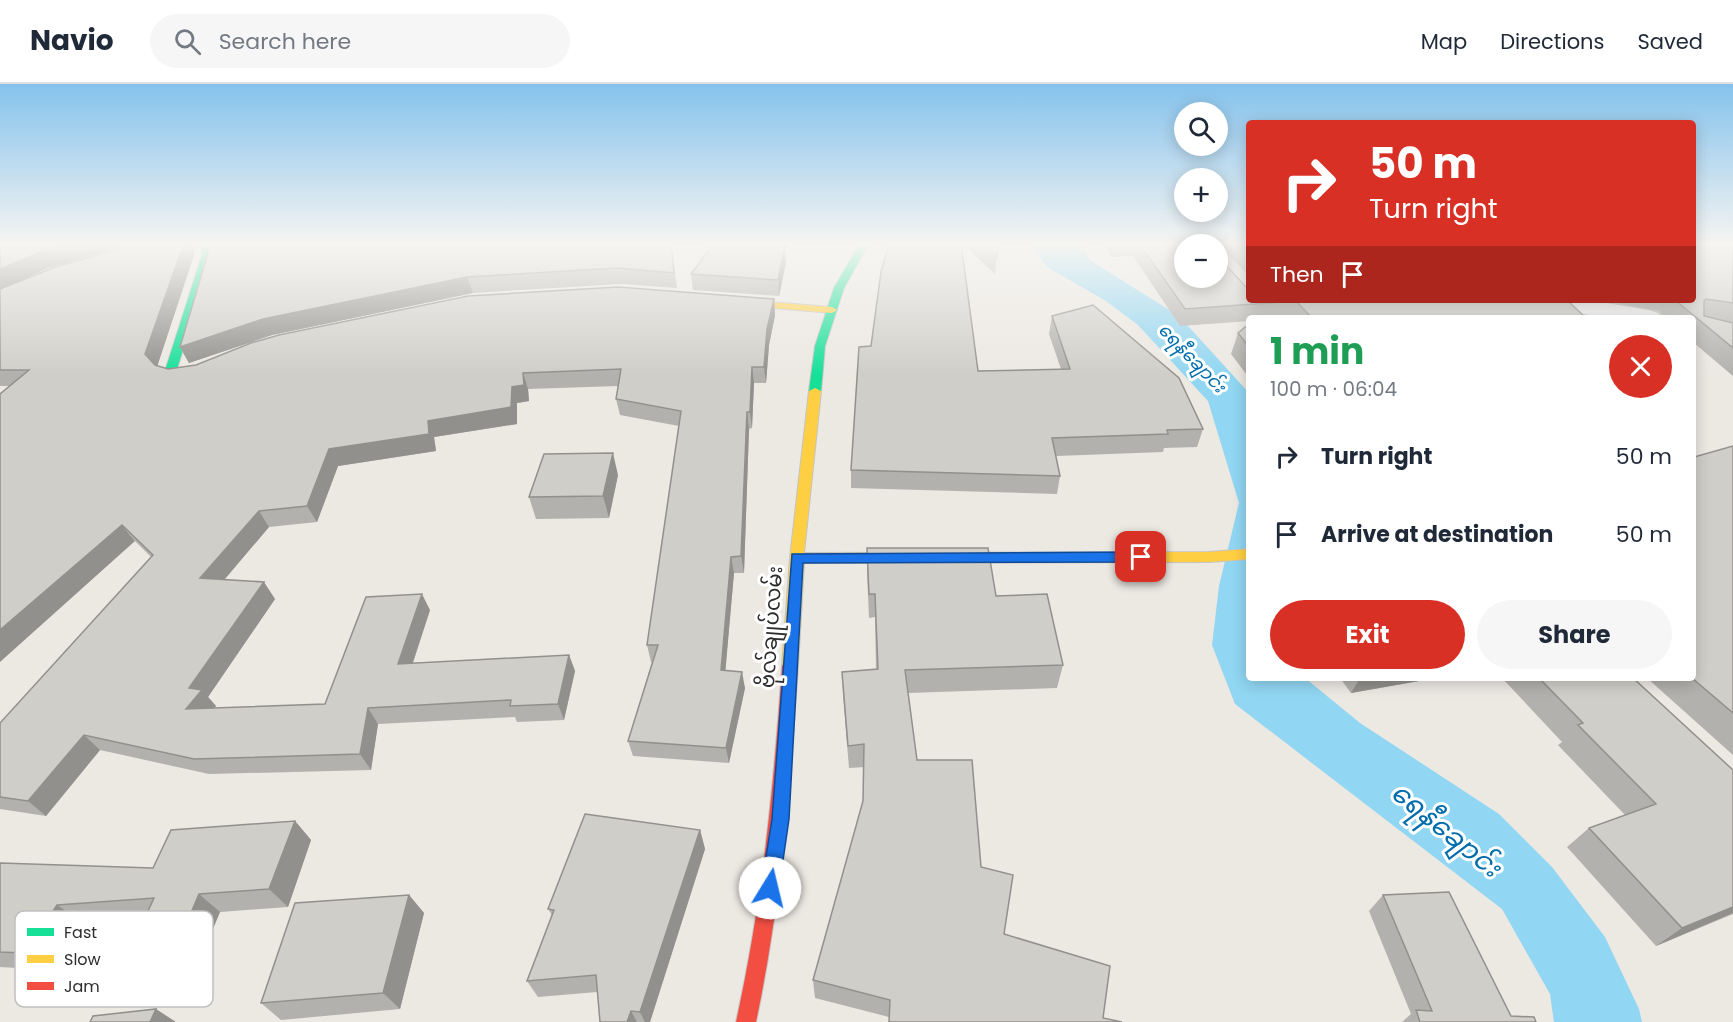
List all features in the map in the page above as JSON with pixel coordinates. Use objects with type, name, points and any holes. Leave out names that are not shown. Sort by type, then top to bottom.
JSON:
[{"type":"main road","points":[[197,287],[171,371],[179,376],[196,374],[227,361]]},
{"type":"main road","name":"ဗိုလ်‌ချုပ်‌လမ်း","points":[[746,1022],[756,980],[780,819],[797,558],[820,346],[840,287]]},
{"type":"main road","points":[[714,301],[832,310]]},
{"type":"main road","points":[[797,558],[1209,557],[1246,554]]},
{"type":"street","points":[[1562,303],[1632,315]]},
{"type":"water","name":"ရေနီချောင်း","points":[[1081,287],[1132,287],[1179,316],[1246,390],[1246,681],[1309,681],[1360,723],[1499,814],[1552,867],[1605,937],[1639,1009],[1642,1022],[1554,1022],[1550,994],[1502,909],[1235,704],[1212,645],[1219,586],[1239,503],[1208,401],[1138,325],[1106,301]]},
{"type":"building","points":[[6,287],[169,287],[145,354],[155,365],[168,369],[196,365],[251,343],[279,335],[468,296],[618,287],[774,299],[767,329],[764,367],[752,367],[750,412],[747,412],[741,556],[731,557],[721,670],[742,672],[726,748],[628,741],[658,645],[647,645],[681,411],[616,399],[621,369],[523,373],[524,385],[512,387],[511,407],[428,421],[429,434],[329,449],[307,506],[259,511],[200,578],[264,582],[189,688],[202,690],[186,709],[325,704],[366,597],[422,594],[398,664],[569,655],[558,704],[510,706],[511,700],[368,708],[360,754],[194,759],[84,735],[28,801],[0,797],[0,723],[153,555],[122,525],[0,630],[0,394],[29,370],[0,370],[0,289]]},
{"type":"building","points":[[198,287],[420,287],[263,319],[180,347]]},
{"type":"building","points":[[879,287],[967,287],[978,371],[1070,369],[1052,316],[1093,305],[1179,378],[1203,429],[1167,430],[1168,434],[1052,438],[1060,476],[851,470],[859,347],[871,346]]},
{"type":"building","points":[[1170,287],[1246,287],[1246,303],[1268,303],[1185,309]]},
{"type":"building","points":[[1696,287],[1733,287],[1733,303],[1706,299],[1704,316],[1733,323],[1733,348],[1696,315],[1679,303],[1696,303]]},
{"type":"building","points":[[1298,303],[1570,303],[1583,315],[1309,315]]},
{"type":"building","points":[[1246,326],[1246,343],[1238,333]]},
{"type":"building","points":[[1733,446],[1733,713],[1696,681],[1696,456]]},
{"type":"building","points":[[613,453],[603,496],[529,497],[544,454]]},
{"type":"building","points":[[867,548],[988,548],[996,596],[1047,594],[1063,665],[905,670],[917,760],[972,760],[981,867],[1013,875],[1004,934],[1110,966],[1103,1018],[1122,1022],[889,1022],[890,1000],[813,980],[863,801],[864,744],[848,746],[842,672],[878,669],[875,594],[869,594]]},
{"type":"building","points":[[1542,681],[1636,681],[1733,770],[1733,907],[1682,928],[1589,828],[1656,804],[1578,725],[1583,723]]},
{"type":"building","points":[[585,814],[700,830],[640,1012],[631,1011],[627,1022],[600,1022],[596,975],[527,981],[554,910],[548,909]]},
{"type":"building","points":[[295,821],[269,889],[199,894],[192,911],[148,911],[154,898],[57,905],[53,911],[15,911],[15,953],[0,952],[0,863],[153,868],[171,830]]},
{"type":"building","points":[[1449,892],[1511,1016],[1534,1017],[1536,1022],[1420,1022],[1416,1010],[1432,1011],[1383,895]]},
{"type":"building","points":[[409,895],[383,993],[261,1003],[295,903]]},
{"type":"building","points":[[156,1009],[150,1022],[90,1022],[93,1016]]},
{"type":"traffic: fast","points":[[197,287],[171,371],[185,375],[210,368]]},
{"type":"traffic: fast","points":[[815,391],[820,346],[840,287]]},
{"type":"traffic: slow","points":[[729,302],[832,310]]},
{"type":"traffic: slow","points":[[790,666],[797,558],[815,391]]},
{"type":"traffic: slow","points":[[797,558],[1209,557],[1246,554]]},
{"type":"traffic: jam","points":[[746,1022],[764,934],[776,845],[790,666]]},
{"type":"route","points":[[770,888],[780,819],[797,558],[1141,557]]}]
